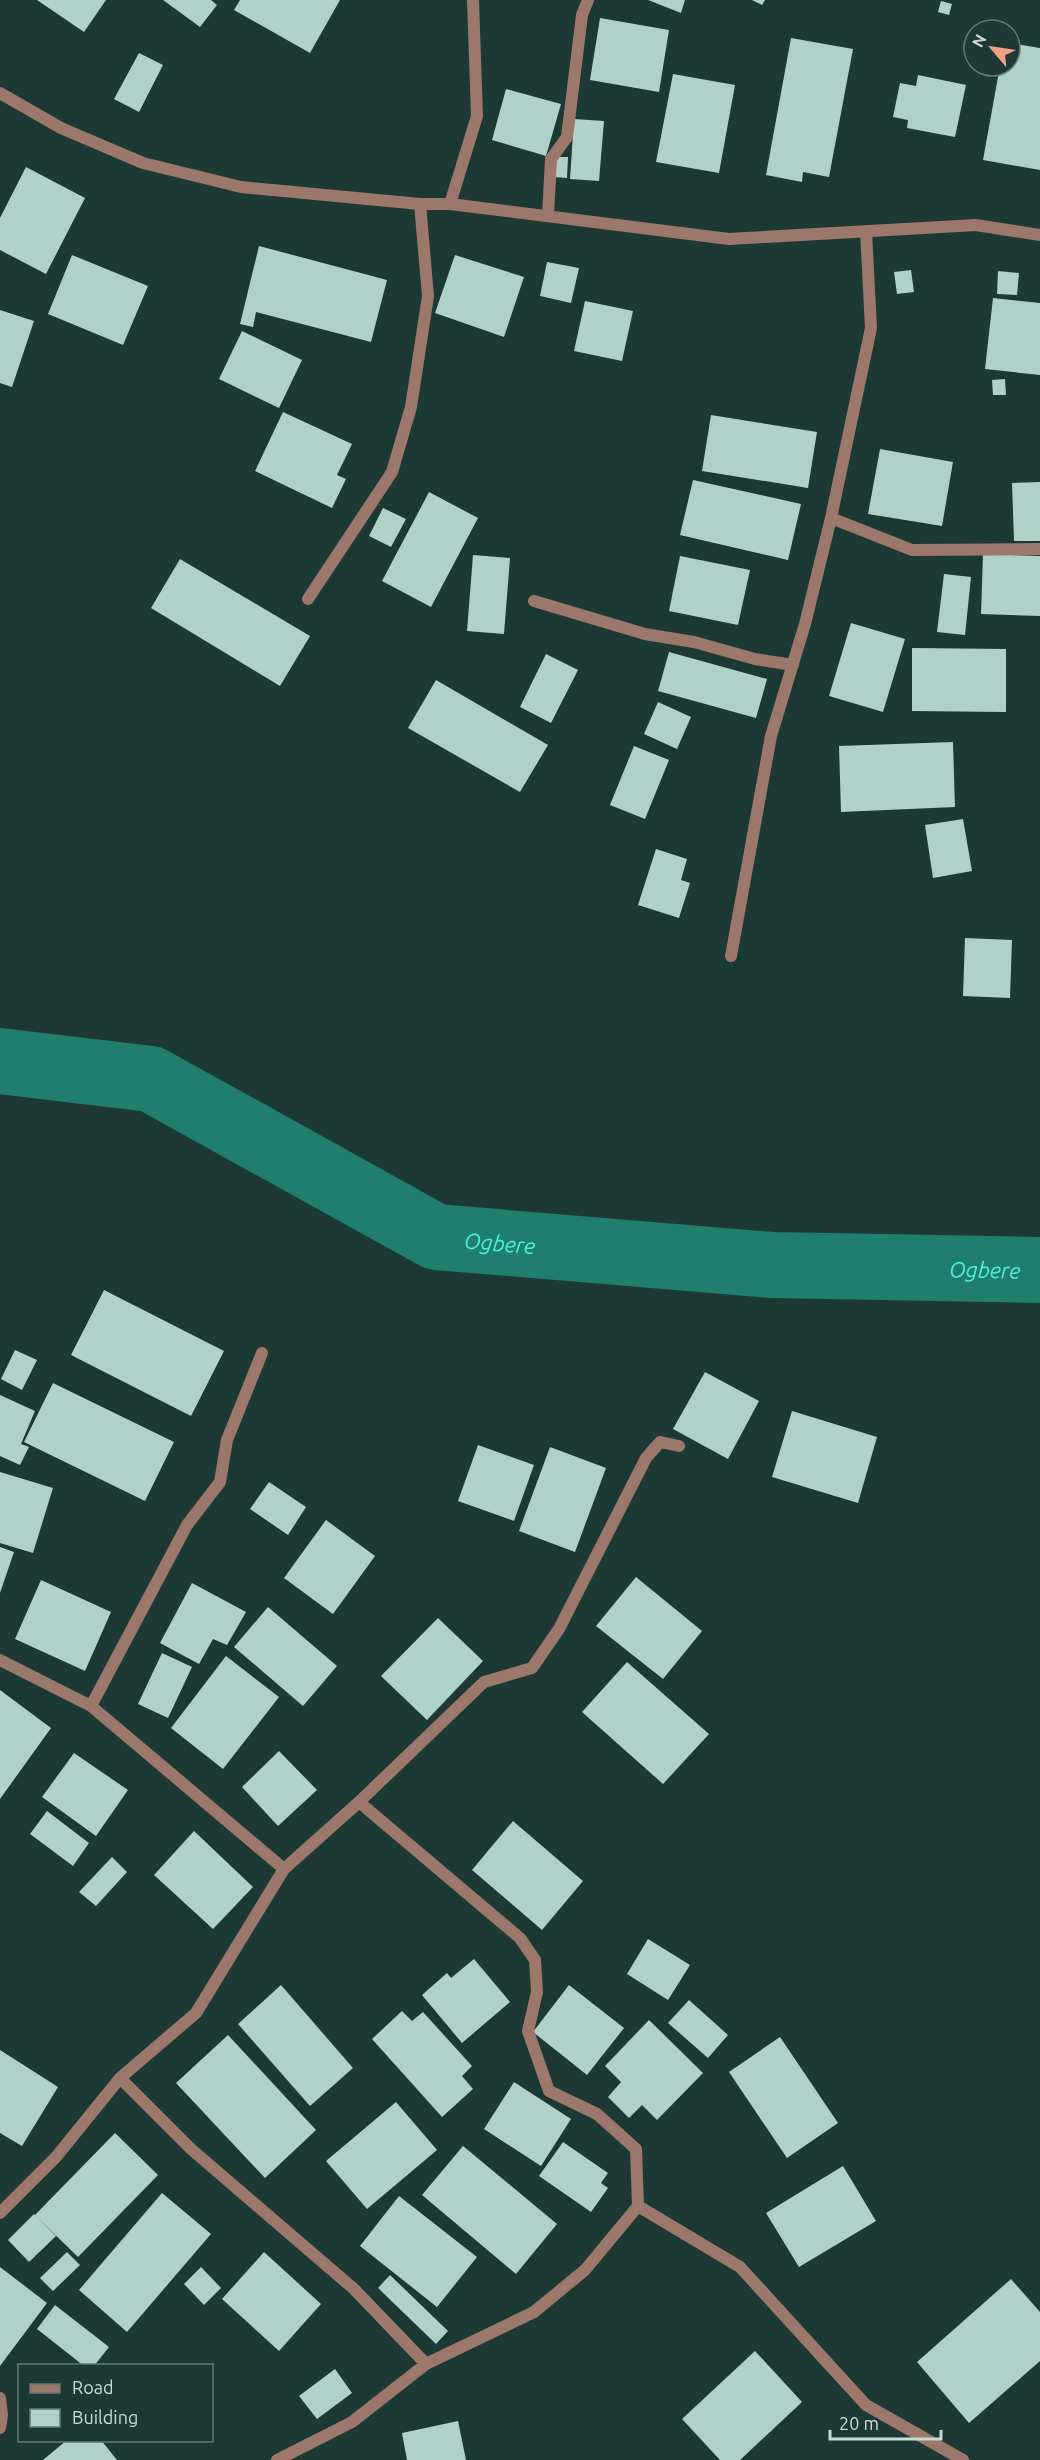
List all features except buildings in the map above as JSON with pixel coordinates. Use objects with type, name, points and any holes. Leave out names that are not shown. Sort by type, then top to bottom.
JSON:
[{"type":"street","points":[[450,204],[477,116],[473,0]]},
{"type":"street","points":[[548,216],[551,159],[567,137],[582,15],[588,0]]},
{"type":"street","points":[[0,93],[61,128],[143,164],[241,187],[420,204],[450,204],[729,239],[976,225],[1040,235]]},
{"type":"street","points":[[308,599],[392,472],[411,407],[428,296],[420,204]]},
{"type":"street","points":[[731,956],[771,736],[793,665],[831,518],[871,328],[866,231]]},
{"type":"street","points":[[831,518],[912,550],[1040,549]]},
{"type":"street","points":[[534,601],[645,634],[694,642],[755,659],[793,665]]},
{"type":"street","points":[[91,1706],[187,1525],[220,1482],[227,1440],[262,1353]]},
{"type":"street","points":[[0,2213],[56,2157],[120,2078],[196,2013],[285,1869],[359,1802],[484,1682],[532,1668],[559,1629],[646,1458],[660,1442],[680,1446]]},
{"type":"street","points":[[0,1659],[91,1706],[285,1869]]},
{"type":"street","points":[[278,2460],[352,2422],[426,2364],[534,2312],[585,2270],[638,2206],[636,2149],[597,2114],[549,2091],[528,2031],[537,1992],[535,1960],[520,1938],[359,1802]]},
{"type":"street","points":[[120,2078],[191,2149],[354,2289],[426,2364]]},
{"type":"street","points":[[638,2206],[740,2267],[866,2405],[963,2460]]},
{"type":"street","points":[[0,2398],[2,2415],[0,2428]]},
{"type":"waterway","name":"Ogbere","points":[[0,1061],[151,1079],[436,1237],[772,1265],[1040,1270]]}]
